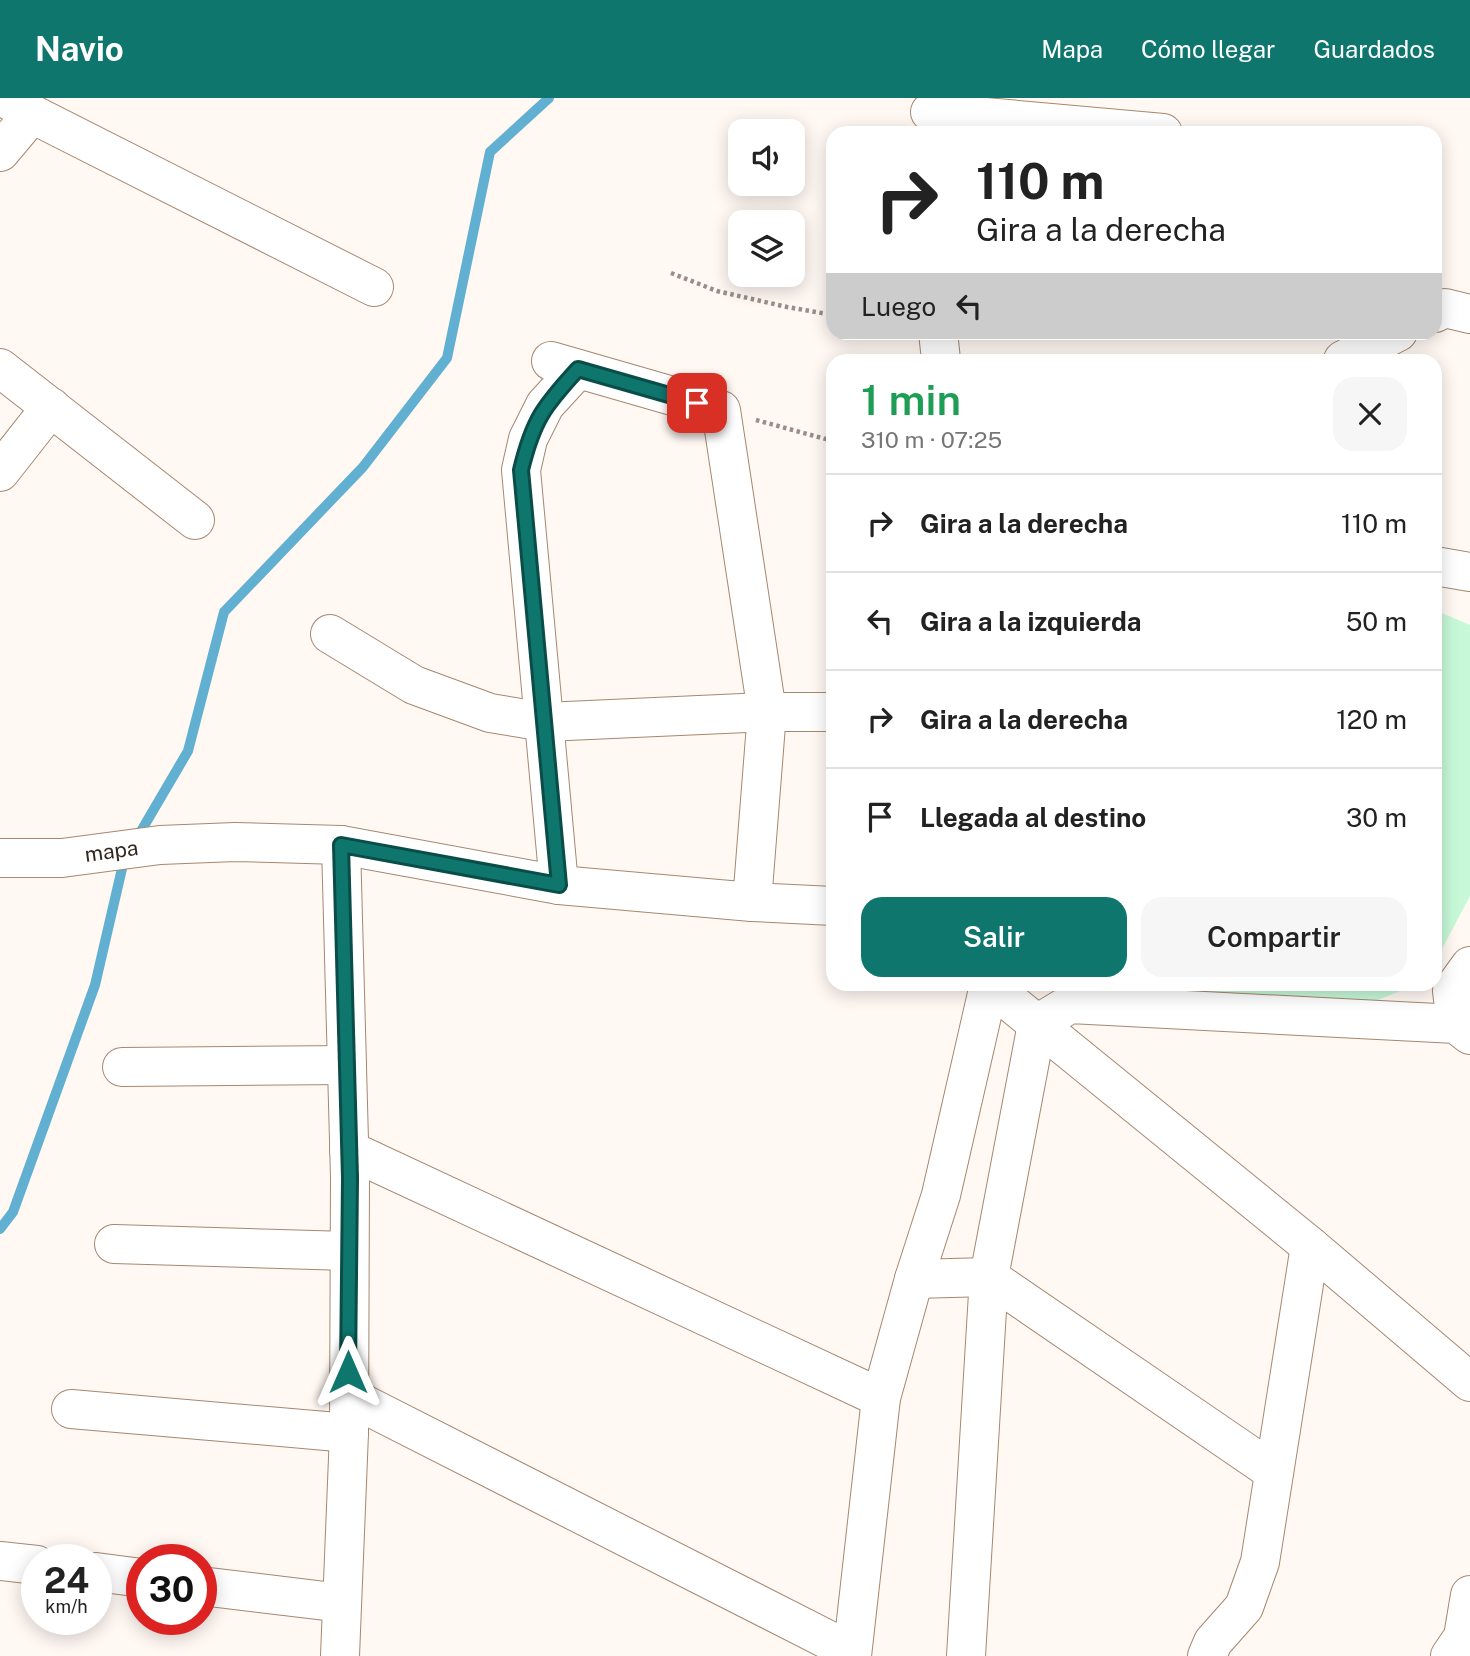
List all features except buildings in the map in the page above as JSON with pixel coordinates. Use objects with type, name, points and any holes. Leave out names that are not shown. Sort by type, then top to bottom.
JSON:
[{"type":"street","points":[[0,152],[18,106],[374,287]]},
{"type":"street","points":[[930,114],[1077,126]]},
{"type":"street","points":[[1442,310],[1470,314]]},
{"type":"street","points":[[1355,354],[1382,340]]},
{"type":"street","points":[[559,885],[521,470],[528,439],[564,365],[721,410],[767,712],[752,902]]},
{"type":"street","points":[[0,368],[195,520]]},
{"type":"street","points":[[0,472],[51,407]]},
{"type":"street","points":[[1442,567],[1470,572]]},
{"type":"street","points":[[330,634],[414,685],[490,713],[545,722],[826,712]]},
{"type":"street","name":"mapa","points":[[0,858],[62,858],[160,845],[235,842],[341,845],[559,885],[826,906]]},
{"type":"street","points":[[340,1656],[349,1433],[349,1150],[341,845]]},
{"type":"street","points":[[966,1656],[989,1277],[1037,1024],[1070,1004],[1463,1029],[1452,990],[1470,966]]},
{"type":"street","points":[[348,1396],[852,1654],[881,1398],[941,1195],[986,991]]},
{"type":"street","points":[[997,991],[1310,1246],[1470,1382]]},
{"type":"street","points":[[122,1068],[346,1065]]},
{"type":"street","points":[[349,1150],[881,1398]]},
{"type":"street","points":[[114,1244],[348,1251]]},
{"type":"street","points":[[1207,1656],[1213,1642],[1244,1607],[1261,1562],[1310,1246]]},
{"type":"street","points":[[914,1279],[989,1277],[1274,1472]]},
{"type":"street","points":[[71,1409],[349,1433]]},
{"type":"street","points":[[0,1560],[21,1563]]},
{"type":"street","points":[[217,1588],[342,1603]]},
{"type":"street","points":[[1450,1656],[1463,1637],[1470,1595]]},
{"type":"path","points":[[671,273],[717,291],[826,314]]},
{"type":"path","points":[[721,410],[826,440]]},
{"type":"green space","points":[[1442,613],[1470,625],[1470,896],[1442,949]]},
{"type":"green space","points":[[1118,991],[1400,991],[1345,1013],[1119,1002]]},
{"type":"waterway","points":[[137,838],[188,751],[224,612],[363,467],[447,358],[490,152],[549,98]]},
{"type":"waterway","points":[[0,1229],[13,1212],[95,985],[124,860]]},
{"type":"route","points":[[348,1372],[350,1178],[341,845],[559,885],[521,470],[528,439],[545,405],[578,369],[697,403]]}]
